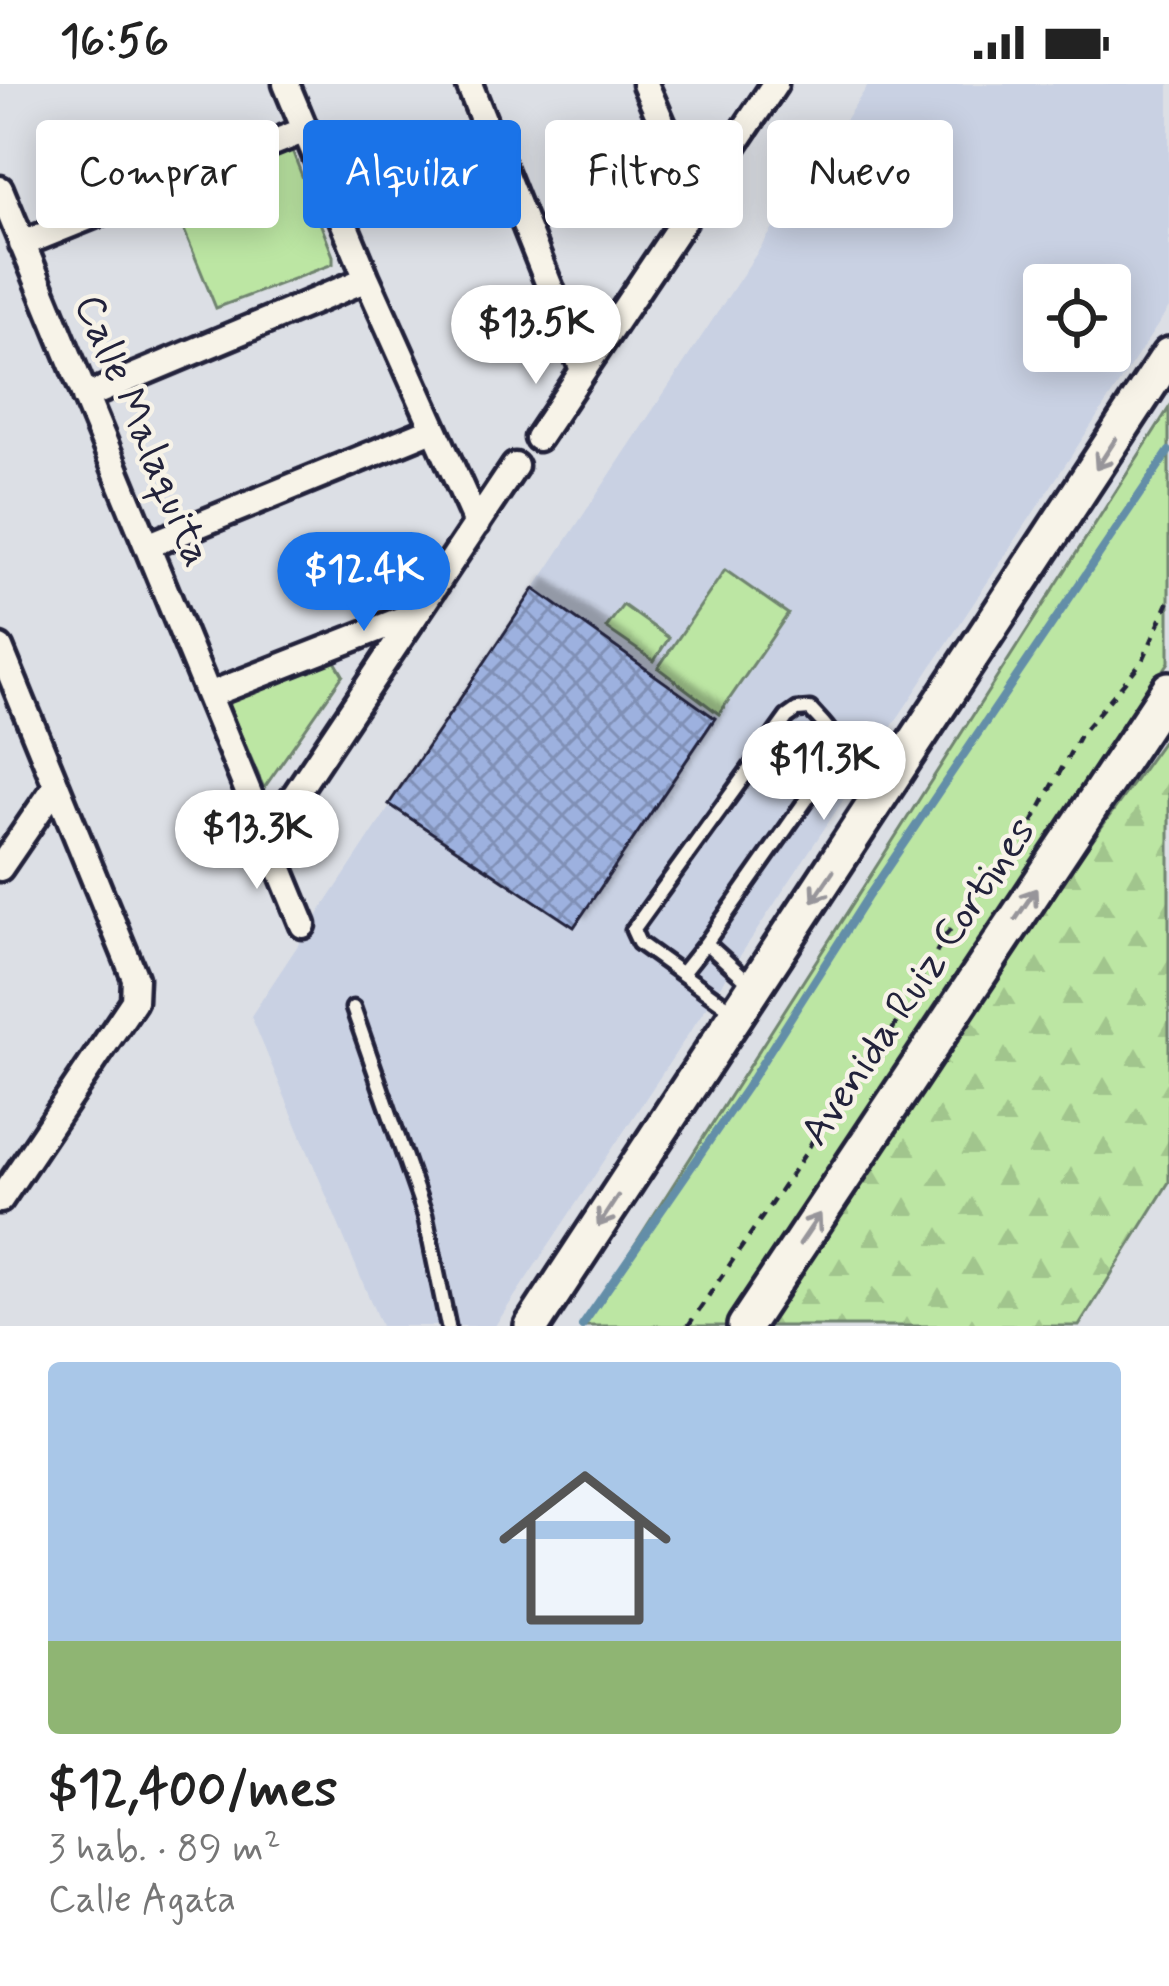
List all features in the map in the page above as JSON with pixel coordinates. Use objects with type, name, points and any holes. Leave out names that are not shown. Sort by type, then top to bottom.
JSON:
[{"type":"main road","points":[[532,1326],[1169,355]]},
{"type":"main road","name":"Avenida Ruiz Cortines","points":[[746,1326],[1169,689]]},
{"type":"street","points":[[286,84],[303,125]]},
{"type":"street","points":[[469,84],[583,370]]},
{"type":"street","points":[[645,84],[661,120]]},
{"type":"street","points":[[743,130],[775,84]]},
{"type":"street","points":[[22,244],[303,131]]},
{"type":"street","name":"Calle Malaquita","points":[[0,189],[303,925]]},
{"type":"street","points":[[346,228],[477,524]]},
{"type":"street","points":[[538,438],[676,228]]},
{"type":"street","points":[[85,397],[367,279]]},
{"type":"street","points":[[147,546],[433,429]]},
{"type":"street","points":[[267,837],[514,466]]},
{"type":"street","points":[[209,694],[413,615]]},
{"type":"street","points":[[0,648],[136,989],[134,1001],[0,1200]]},
{"type":"street","points":[[0,868],[56,786]]},
{"type":"lane","points":[[683,972],[835,759],[833,735],[810,709],[788,717],[633,930],[639,943],[683,972],[747,1001]]},
{"type":"lane","points":[[706,943],[747,1001]]},
{"type":"lane","points":[[353,1008],[430,1230],[448,1326]]},
{"type":"path","points":[[688,1326],[807,1151],[837,1094],[890,1034],[946,935],[1023,840],[1079,735],[1143,660],[1169,601]]},
{"type":"shaded area","points":[[869,84],[1169,84],[1169,308],[1131,365],[1131,264],[1023,264],[1023,372],[1127,372],[495,1326],[381,1326],[251,1016],[774,228],[953,228],[953,120],[845,120]]},
{"type":"green space","points":[[279,148],[292,150],[303,178],[303,228],[322,228],[333,264],[216,308],[183,228],[279,228]]},
{"type":"green space","points":[[1169,408],[1169,662],[729,1326],[583,1326]]},
{"type":"green space","points":[[725,570],[788,614],[719,714],[658,668]]},
{"type":"green space","points":[[623,605],[669,638],[654,661],[606,628]]},
{"type":"green space","points":[[333,658],[343,675],[264,788],[225,698]]},
{"type":"green space","points":[[1169,733],[1169,1182],[1079,1326],[744,1326]]},
{"type":"building","points":[[534,589],[715,718],[574,927],[389,804]]},
{"type":"waterway","points":[[582,1326],[746,1088],[867,898],[1169,451]]}]
